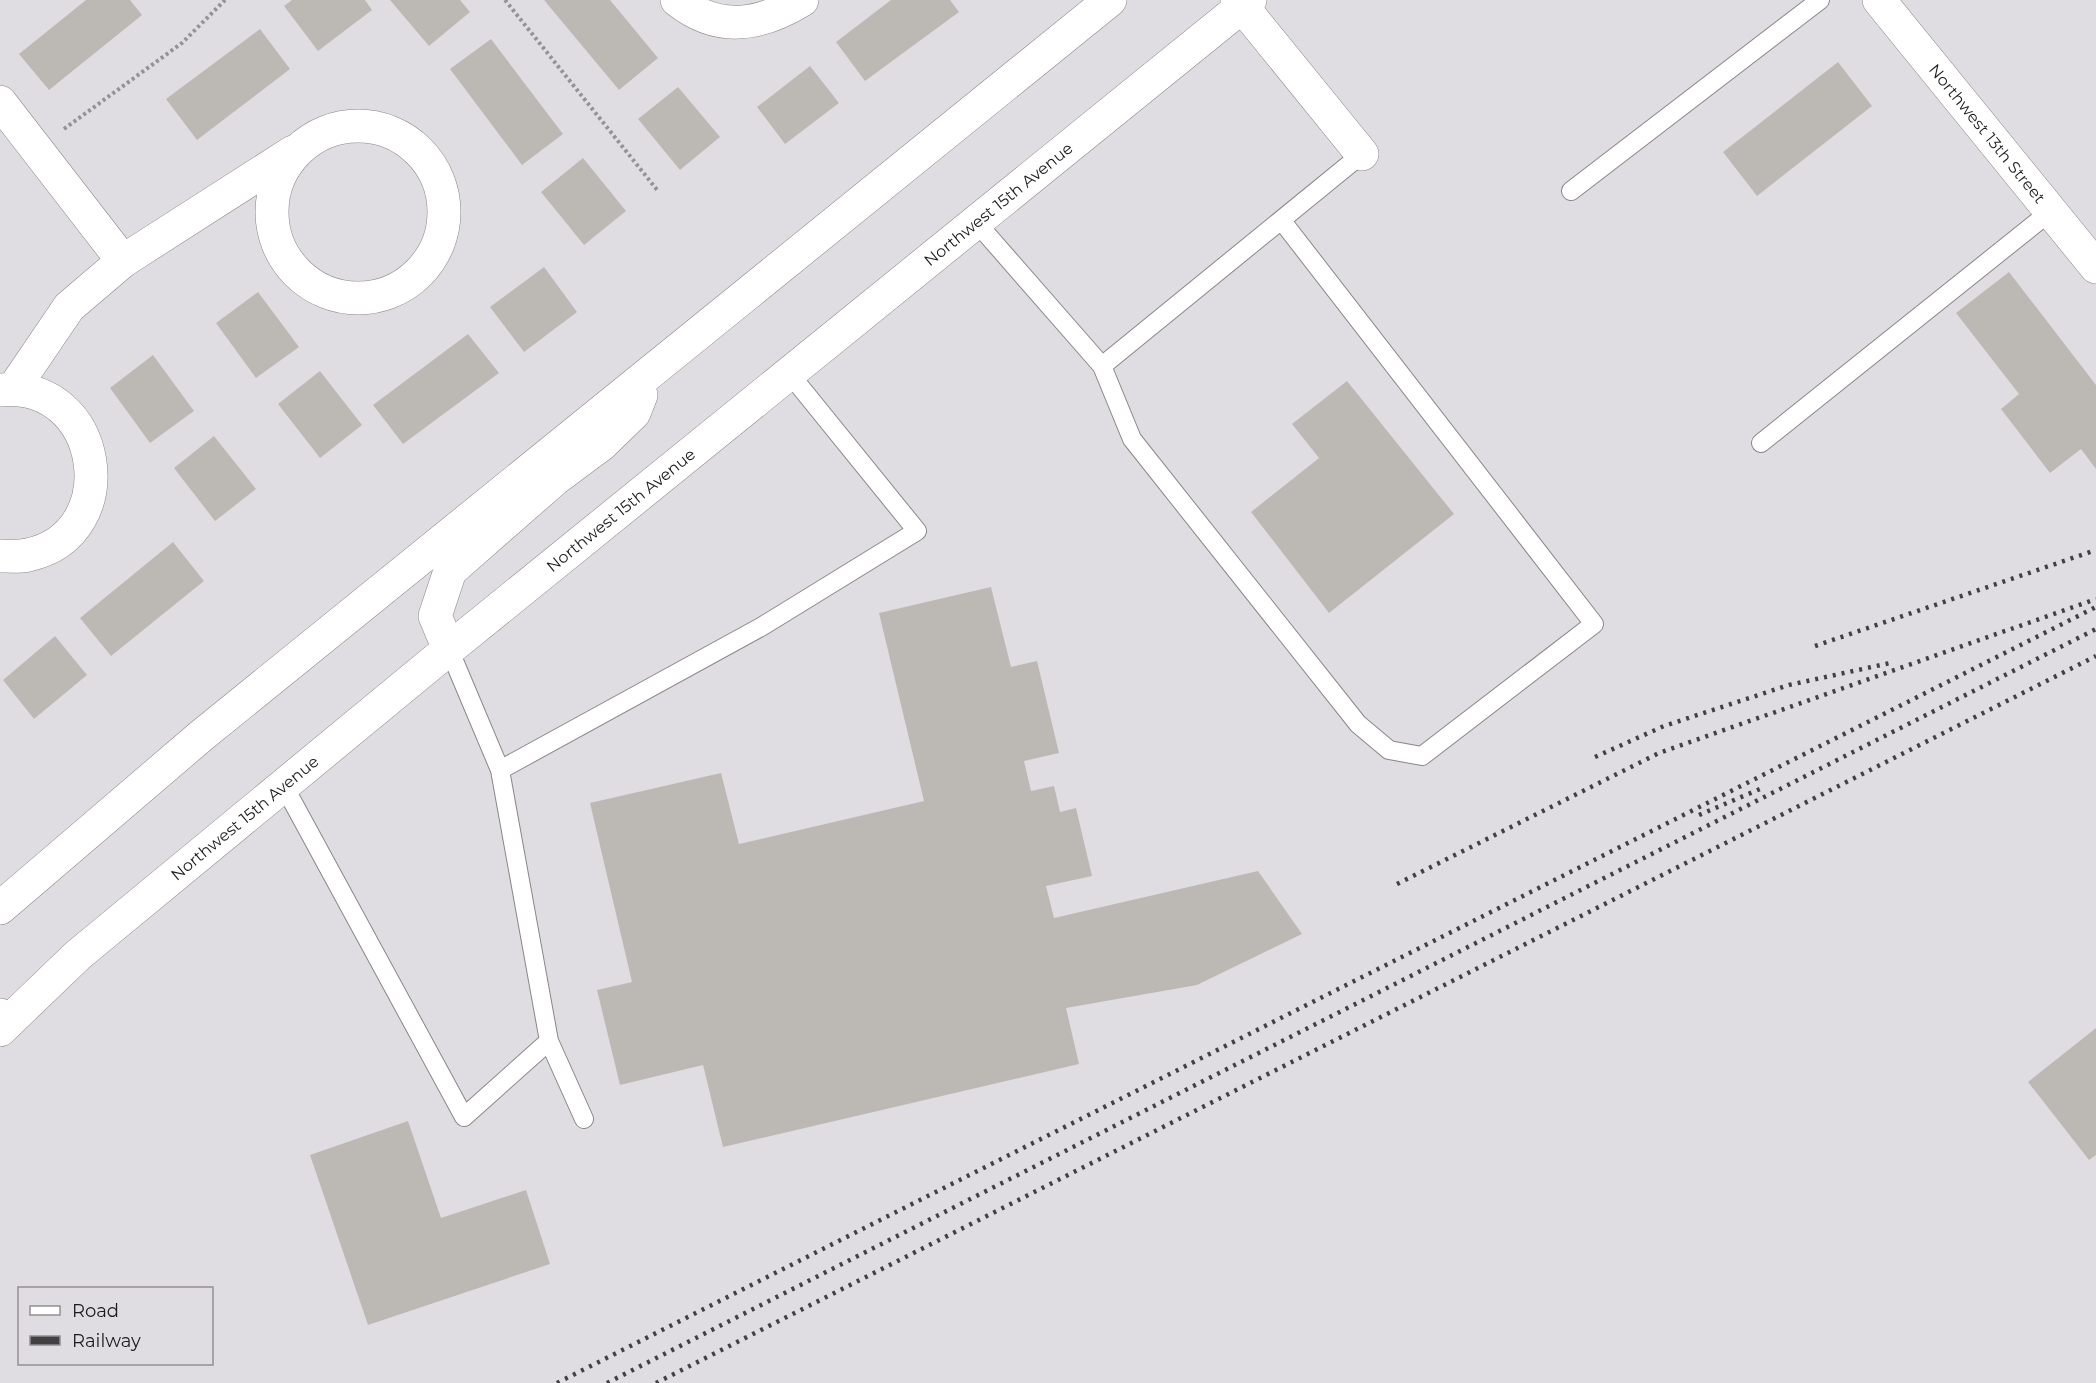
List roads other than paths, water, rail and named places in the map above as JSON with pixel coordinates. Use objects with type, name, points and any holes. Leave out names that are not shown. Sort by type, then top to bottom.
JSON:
[{"type":"street","points":[[676,0],[689,10],[708,18],[744,23],[777,15],[802,0]]},
{"type":"street","points":[[0,908],[201,736],[1110,0]]},
{"type":"street","name":"Northwest 13th Street","points":[[1879,0],[2096,267]]},
{"type":"street","points":[[1243,2],[1362,154]]},
{"type":"street","name":"Northwest 15th Avenue","points":[[2,1022],[78,955],[449,649],[976,222],[1243,2]]},
{"type":"street","points":[[0,102],[123,261]]},
{"type":"street","points":[[0,556],[27,555],[45,549],[69,532],[85,508],[92,479],[89,450],[83,434],[65,410],[40,395],[7,389],[69,307],[123,261],[319,134],[347,126],[376,128],[404,139],[425,158],[430,167],[439,184],[444,213],[439,242],[425,267],[403,286],[378,297],[350,298],[322,292],[299,276],[282,254],[272,227],[272,200],[280,173],[296,150],[319,134]]},
{"type":"street","points":[[449,649],[435,616],[450,571],[555,479],[602,444],[634,413],[649,374]]},
{"type":"lane","points":[[1571,191],[1820,0]]},
{"type":"lane","points":[[1102,366],[1362,154]]},
{"type":"lane","points":[[1761,443],[2051,211]]},
{"type":"lane","points":[[976,222],[1102,366],[1132,439],[1358,724],[1389,750],[1422,756],[1594,624],[1281,221]]},
{"type":"lane","points":[[500,770],[761,627],[917,531],[789,373]]},
{"type":"lane","points":[[449,649],[500,770],[549,1041],[584,1119]]},
{"type":"lane","points":[[284,786],[464,1117],[549,1041]]},
{"type":"railway","points":[[1815,646],[2096,550]]},
{"type":"railway","points":[[1397,884],[1659,753],[2096,599]]},
{"type":"railway","points":[[557,1383],[2096,607]]},
{"type":"railway","points":[[607,1383],[2096,629]]},
{"type":"railway","points":[[656,1383],[2096,656]]},
{"type":"railway","points":[[1595,757],[1664,726],[1789,685],[1890,663]]},
{"type":"railway","points":[[1699,815],[1760,789]]}]
